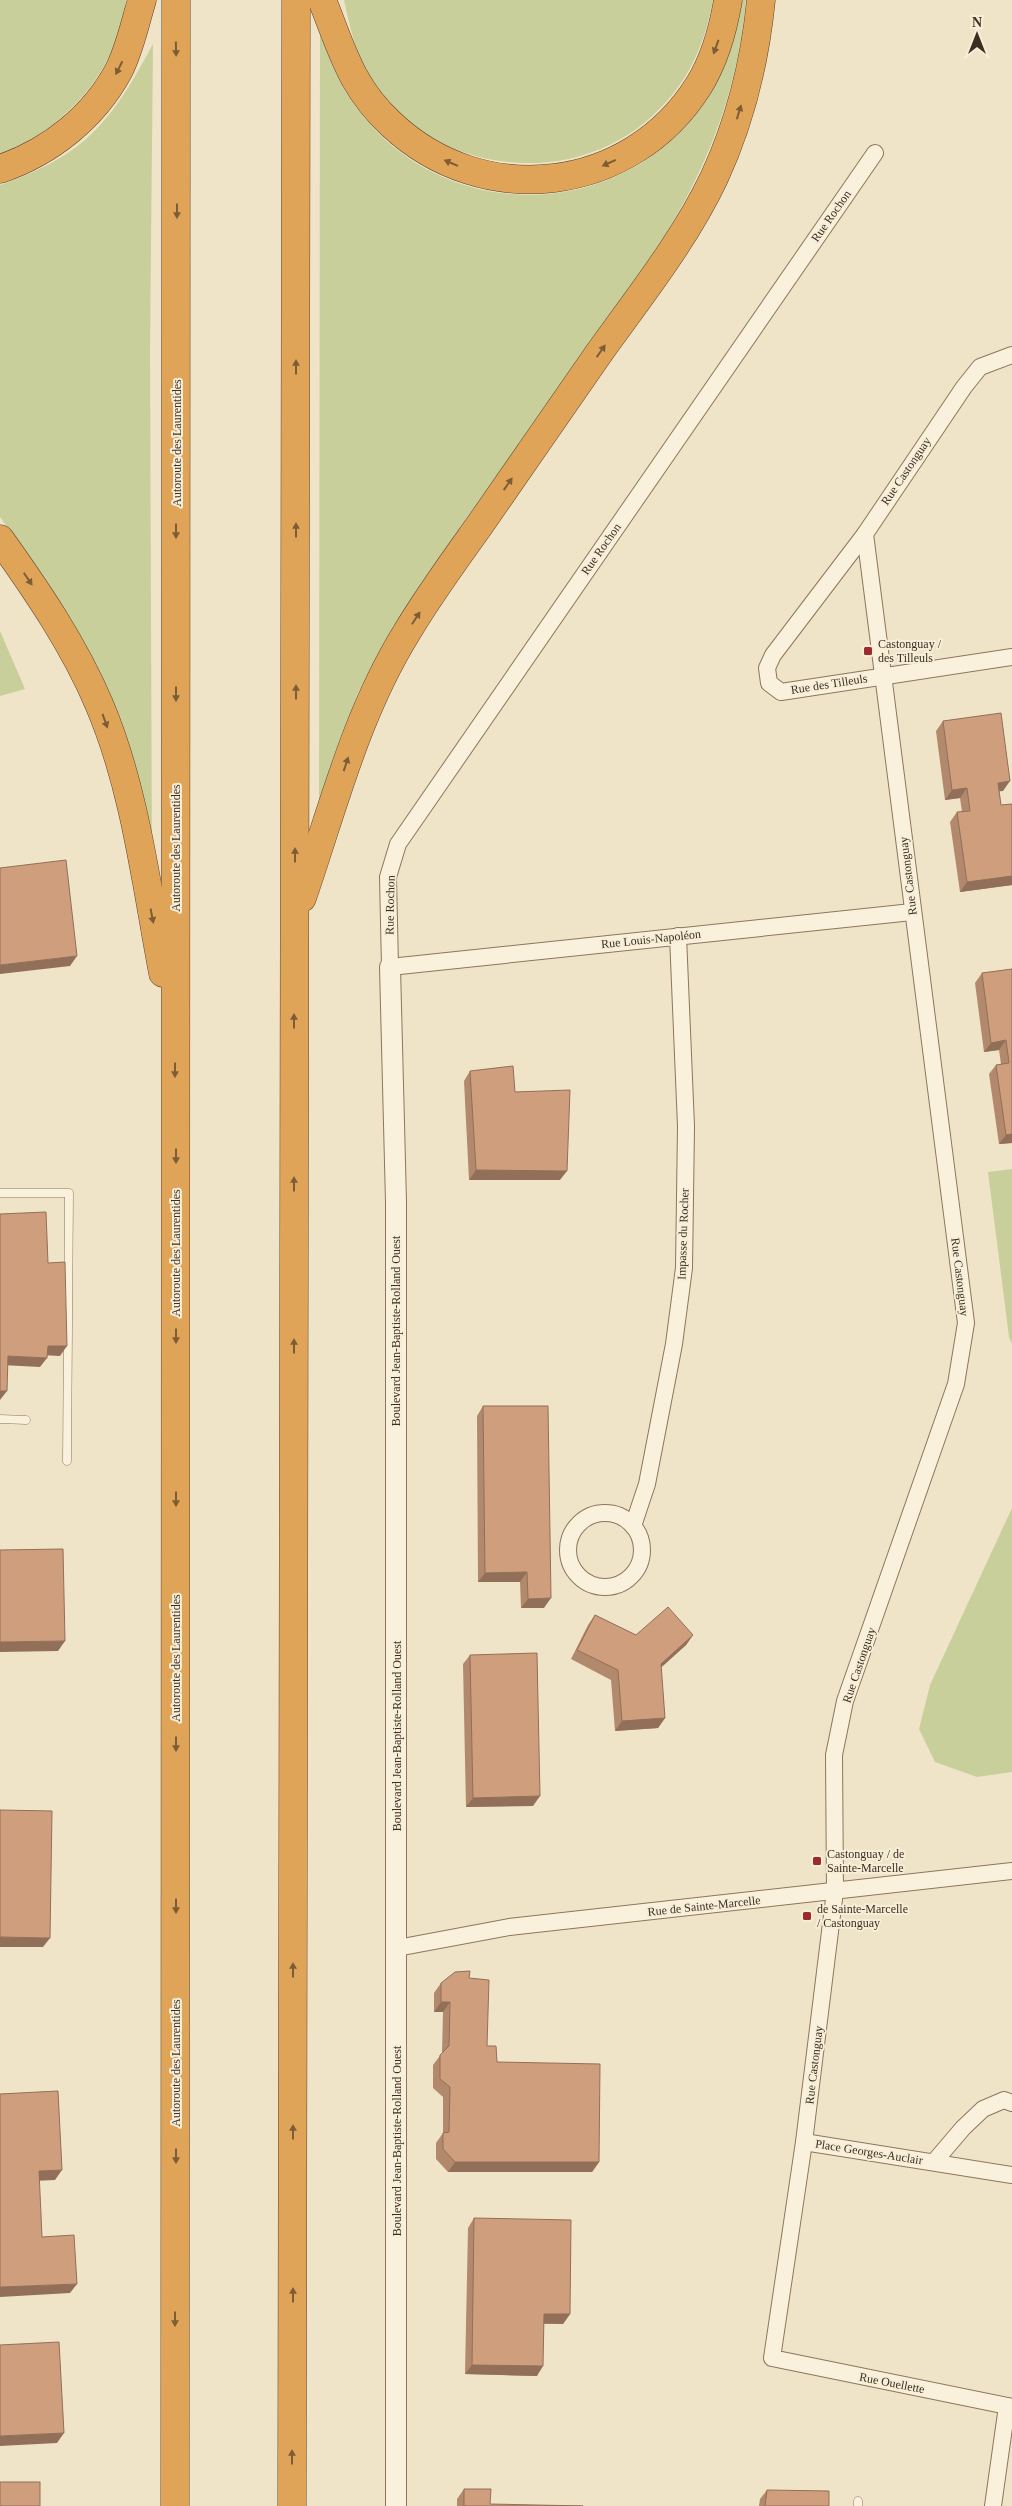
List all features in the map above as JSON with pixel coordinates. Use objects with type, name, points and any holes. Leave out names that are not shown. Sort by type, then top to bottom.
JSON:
[{"type":"highway","points":[[0,169],[17,163],[50,145],[92,109],[119,70],[142,0]]},
{"type":"highway","name":"Autoroute des Laurentides","points":[[175,2506],[176,0]]},
{"type":"highway","points":[[292,2506],[296,0]]},
{"type":"highway","points":[[322,0],[343,57],[357,84],[378,111],[403,135],[426,151],[468,170],[497,178],[540,180],[580,173],[613,161],[643,144],[668,123],[690,98],[707,70],[718,42],[728,0]]},
{"type":"highway","points":[[294,921],[354,740],[375,689],[389,662],[428,599],[676,243],[714,179],[732,135],[747,86],[756,42],[761,0]]},
{"type":"highway","points":[[0,539],[69,644],[107,724],[132,813],[175,1033]]},
{"type":"street","name":"Rue Rochon","points":[[390,967],[388,877],[398,844],[875,153]]},
{"type":"street","name":"Rue Castonguay","points":[[772,2358],[804,2142],[835,1891],[834,1755],[845,1702],[956,1384],[966,1322],[864,534],[964,387],[980,367],[1012,355]]},
{"type":"street","name":"Rue des Tilleuls","points":[[864,534],[773,654],[767,668],[769,683],[781,692],[1012,657]]},
{"type":"street","name":"Rue Louis-Napoléon","points":[[390,967],[912,912]]},
{"type":"street","name":"Impasse du Rocher","points":[[633,1526],[648,1474],[674,1344],[684,1268],[686,1126],[678,936]]},
{"type":"street","name":"Boulevard Jean-Baptiste-Rolland Ouest","points":[[390,967],[396,1202],[396,2506]]},
{"type":"street","points":[[612,1514],[624,1518],[633,1526],[642,1548],[641,1560],[627,1580],[611,1587],[593,1586],[582,1580],[574,1571],[569,1559],[569,1541],[578,1525],[588,1517],[612,1514]]},
{"type":"street","name":"Rue de Sainte-Marcelle","points":[[397,1948],[509,1927],[1012,1871]]},
{"type":"street","name":"Place Georges-Auclair","points":[[934,2162],[963,2128],[983,2109],[1004,2100],[1012,2102]]},
{"type":"street","name":"Place Georges-Auclair","points":[[804,2142],[1012,2175]]},
{"type":"street","name":"Rue Ouellette","points":[[772,2358],[1010,2407]]},
{"type":"street","points":[[993,2506],[1010,2407]]},
{"type":"lane","points":[[0,1193],[69,1194],[67,1461]]},
{"type":"lane","points":[[0,1419],[26,1420]]},
{"type":"green space","points":[[0,0],[126,0],[121,26],[112,50],[100,73],[84,94],[66,113],[46,129],[24,144],[0,155]]},
{"type":"green space","points":[[344,0],[713,0],[708,24],[695,59],[676,90],[647,121],[613,143],[576,157],[537,163],[498,161],[459,150],[422,133],[389,107],[365,71],[354,42]]},
{"type":"green space","points":[[738,0],[746,0],[734,74],[712,142],[681,208],[642,272],[421,583],[378,655],[358,693],[342,735],[319,811],[320,32],[337,75],[351,101],[370,124],[406,156],[447,179],[491,192],[537,195],[583,188],[626,172],[665,146],[698,110],[712,85]]},
{"type":"green space","points":[[153,44],[150,349],[152,867],[127,740],[109,691],[58,601],[0,517],[0,185],[30,174],[54,161],[75,148],[93,132],[109,115],[123,95]]},
{"type":"green space","points":[[0,631],[25,689],[0,696]]},
{"type":"green space","points":[[1012,1169],[1012,1344],[1009,1337],[988,1172]]},
{"type":"green space","points":[[1012,1508],[1012,1772],[977,1777],[935,1762],[919,1729],[930,1685]]},
{"type":"building","points":[[1001,713],[1010,781],[998,783],[1001,805],[1012,804],[1012,876],[967,882],[957,812],[970,811],[967,788],[952,790],[943,721]]},
{"type":"building","points":[[66,860],[77,956],[0,965],[0,868]]},
{"type":"building","points":[[1012,969],[1012,1134],[1006,1135],[996,1065],[1009,1063],[1006,1040],[991,1043],[982,973]]},
{"type":"building","points":[[513,1066],[515,1092],[570,1090],[567,1171],[476,1170],[470,1071]]},
{"type":"building","points":[[46,1212],[48,1263],[65,1262],[67,1346],[48,1346],[47,1358],[8,1356],[7,1391],[0,1391],[0,1214]]},
{"type":"building","points":[[483,1406],[548,1406],[551,1598],[528,1599],[527,1572],[485,1573]]},
{"type":"building","points":[[63,1549],[65,1641],[0,1642],[0,1550]]},
{"type":"building","points":[[668,1607],[693,1635],[661,1664],[665,1718],[622,1721],[618,1670],[577,1650],[595,1615],[636,1635]]},
{"type":"building","points":[[537,1653],[540,1796],[473,1798],[470,1655]]},
{"type":"building","points":[[0,1810],[52,1811],[50,1938],[0,1937]]},
{"type":"building","points":[[470,1971],[469,1978],[489,1980],[487,2046],[496,2046],[497,2062],[600,2064],[599,2162],[455,2162],[443,2149],[443,2133],[449,2132],[450,2087],[440,2079],[440,2055],[449,2046],[450,2002],[441,2002],[441,1983],[455,1972]]},
{"type":"building","points":[[58,2091],[62,2170],[39,2171],[42,2237],[74,2235],[77,2284],[0,2287],[0,2094]]},
{"type":"building","points":[[474,2218],[571,2220],[570,2314],[544,2314],[543,2366],[472,2365]]},
{"type":"building","points":[[59,2342],[64,2433],[0,2436],[0,2345]]},
{"type":"building","points":[[0,2482],[40,2482],[40,2506],[0,2506]]},
{"type":"building","points":[[464,2489],[491,2489],[490,2504],[583,2506],[464,2506]]},
{"type":"building","points":[[767,2490],[829,2491],[829,2506],[765,2506]]},
{"type":"place","name":"Castonguay / des Tilleuls","points":[[868,651]]},
{"type":"place","name":"Castonguay / de Sainte-Marcelle","points":[[817,1861]]},
{"type":"place","name":"de Sainte-Marcelle / Castonguay","points":[[807,1916]]}]
